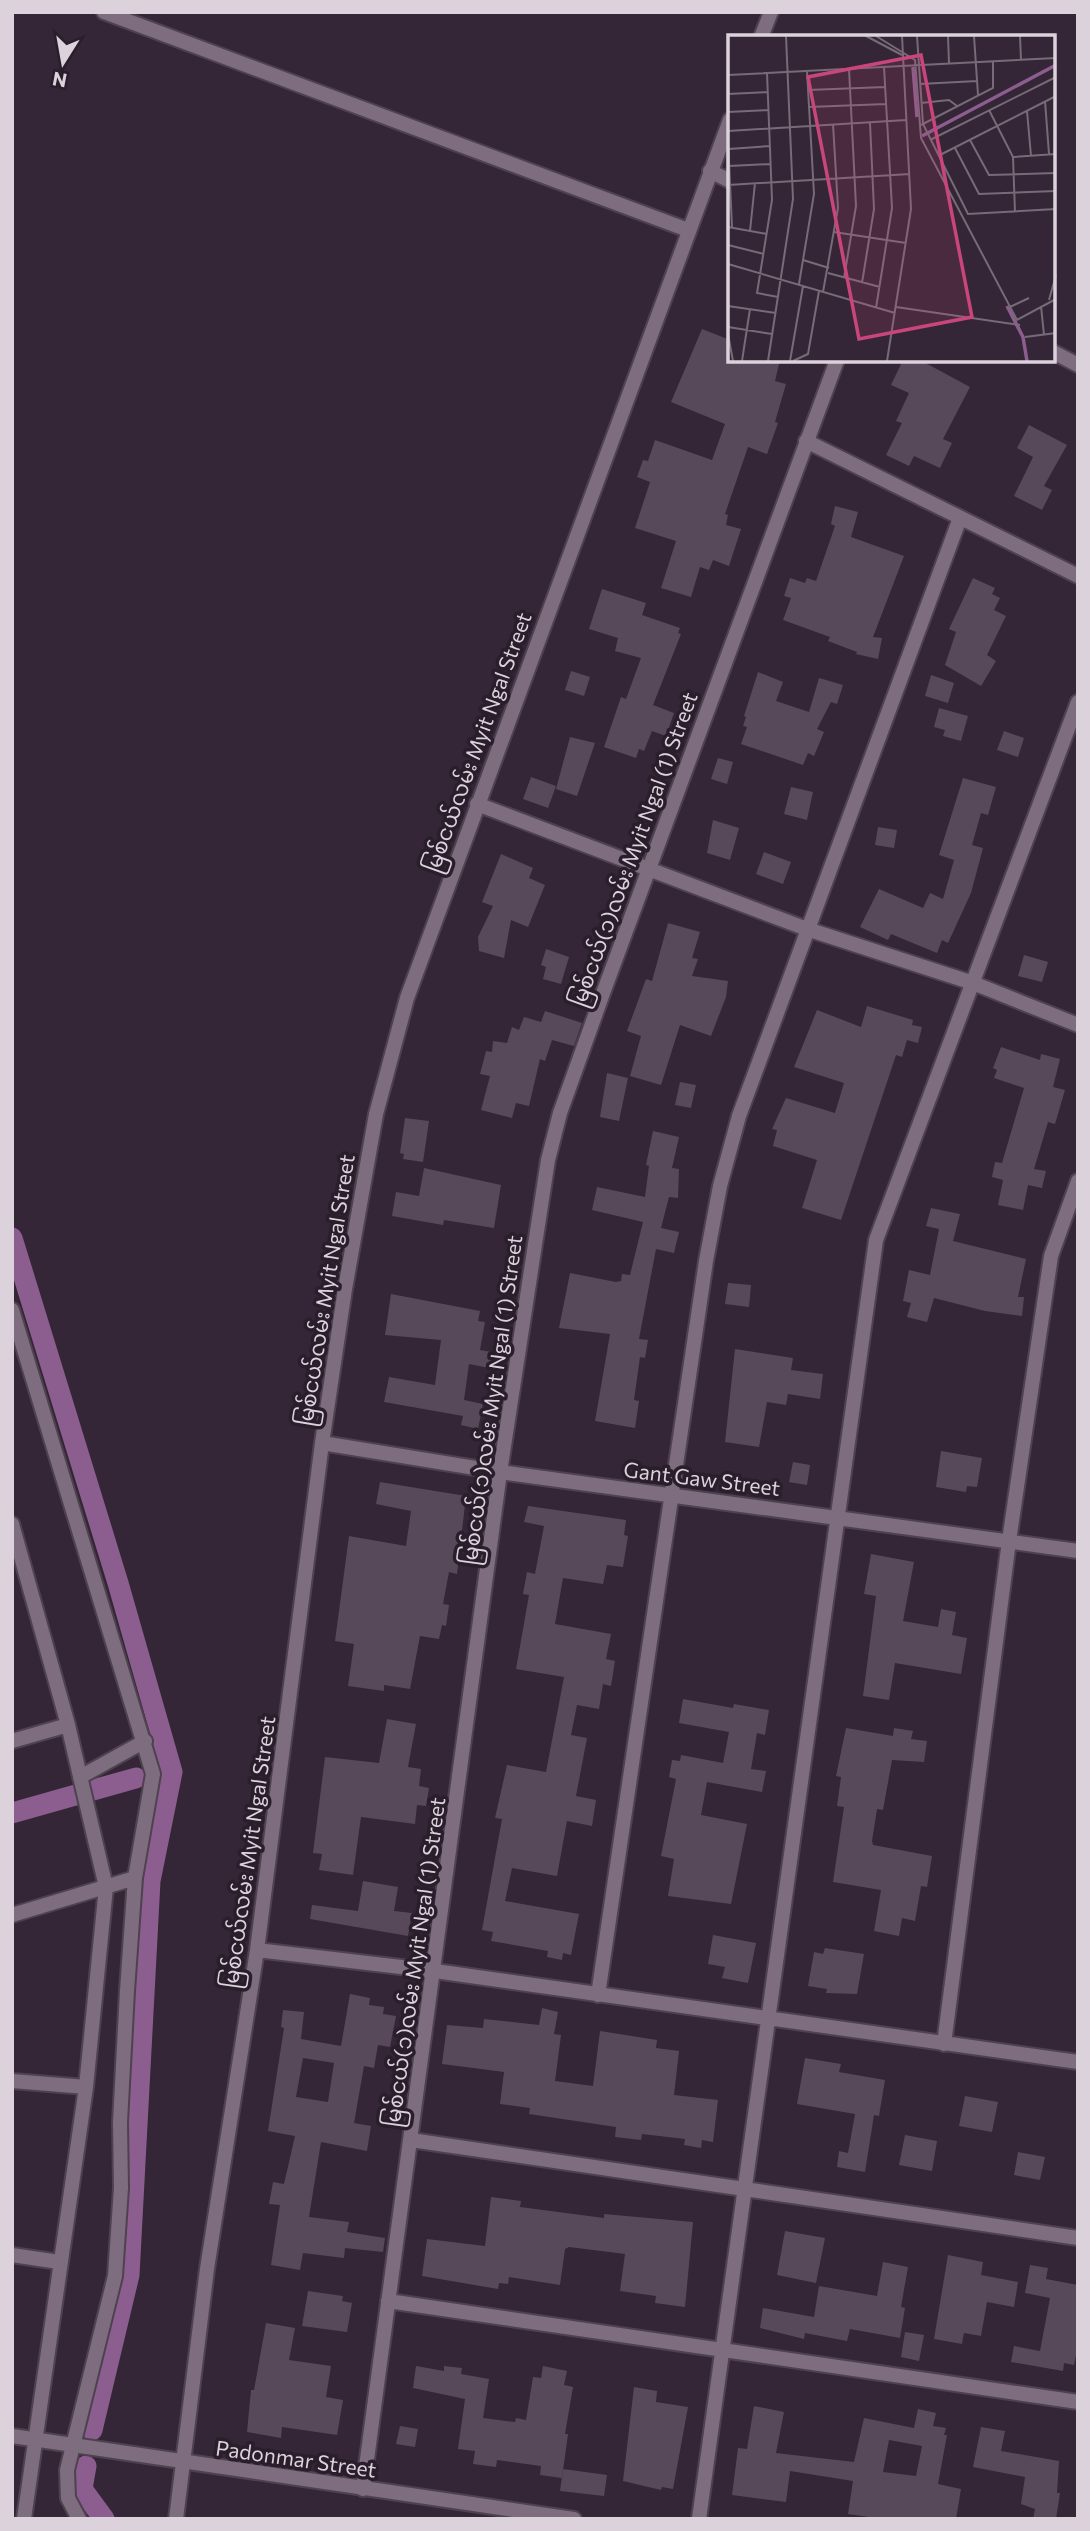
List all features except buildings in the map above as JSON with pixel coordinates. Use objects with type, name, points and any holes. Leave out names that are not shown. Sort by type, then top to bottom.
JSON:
[{"type":"street","points":[[104,12],[688,229]]},
{"type":"street","points":[[762,35],[771,12]]},
{"type":"street","name":"မြစ်ငယ်လမ်း Myit Ngal Street","points":[[176,2519],[207,2269],[257,1950],[322,1443],[360,1194],[376,1114],[407,998],[728,125]]},
{"type":"street","points":[[710,171],[728,180]]},
{"type":"street","points":[[1055,353],[1078,365]]},
{"type":"street","name":"မြစ်ငယ်(၁)လမ်း Myit Ngal (1) Street","points":[[363,2489],[435,1971],[500,1472],[548,1160],[560,1113],[648,869],[836,362]]},
{"type":"street","points":[[806,441],[1078,576]]},
{"type":"street","points":[[598,1995],[670,1496],[720,1186],[739,1116],[960,518]]},
{"type":"street","points":[[699,2519],[876,1240],[1078,702]]},
{"type":"street","points":[[477,804],[807,929],[973,983],[1078,1025]]},
{"type":"street","points":[[944,2044],[1009,1541],[1051,1256],[1078,1181]]},
{"type":"street","points":[[12,1310],[151,1762],[152,1784],[135,1878],[126,2004],[116,2265],[109,2307],[67,2470],[68,2498],[79,2519]]},
{"type":"street","name":"Gant Gaw Street","points":[[322,1443],[500,1472],[1078,1551]]},
{"type":"street","points":[[12,1524],[17,1560],[68,1726],[106,1887],[86,2087],[24,2519]]},
{"type":"street","points":[[12,1741],[68,1726]]},
{"type":"street","points":[[81,1780],[145,1741]]},
{"type":"street","points":[[12,1915],[135,1878]]},
{"type":"street","points":[[257,1950],[435,1971],[1078,2062]]},
{"type":"street","points":[[12,2081],[86,2087]]},
{"type":"street","points":[[411,2140],[1078,2238]]},
{"type":"street","points":[[12,2255],[59,2262]]},
{"type":"street","points":[[388,2301],[1078,2402]]},
{"type":"street","name":"Padonmar Street","points":[[12,2436],[574,2519]]},
{"type":"waterway","points":[[12,1238],[118,1583],[172,1772],[150,1881],[129,2275],[92,2430]]},
{"type":"waterway","points":[[12,1813],[136,1778]]},
{"type":"waterway","points":[[86,2466],[82,2489],[104,2519]]}]
